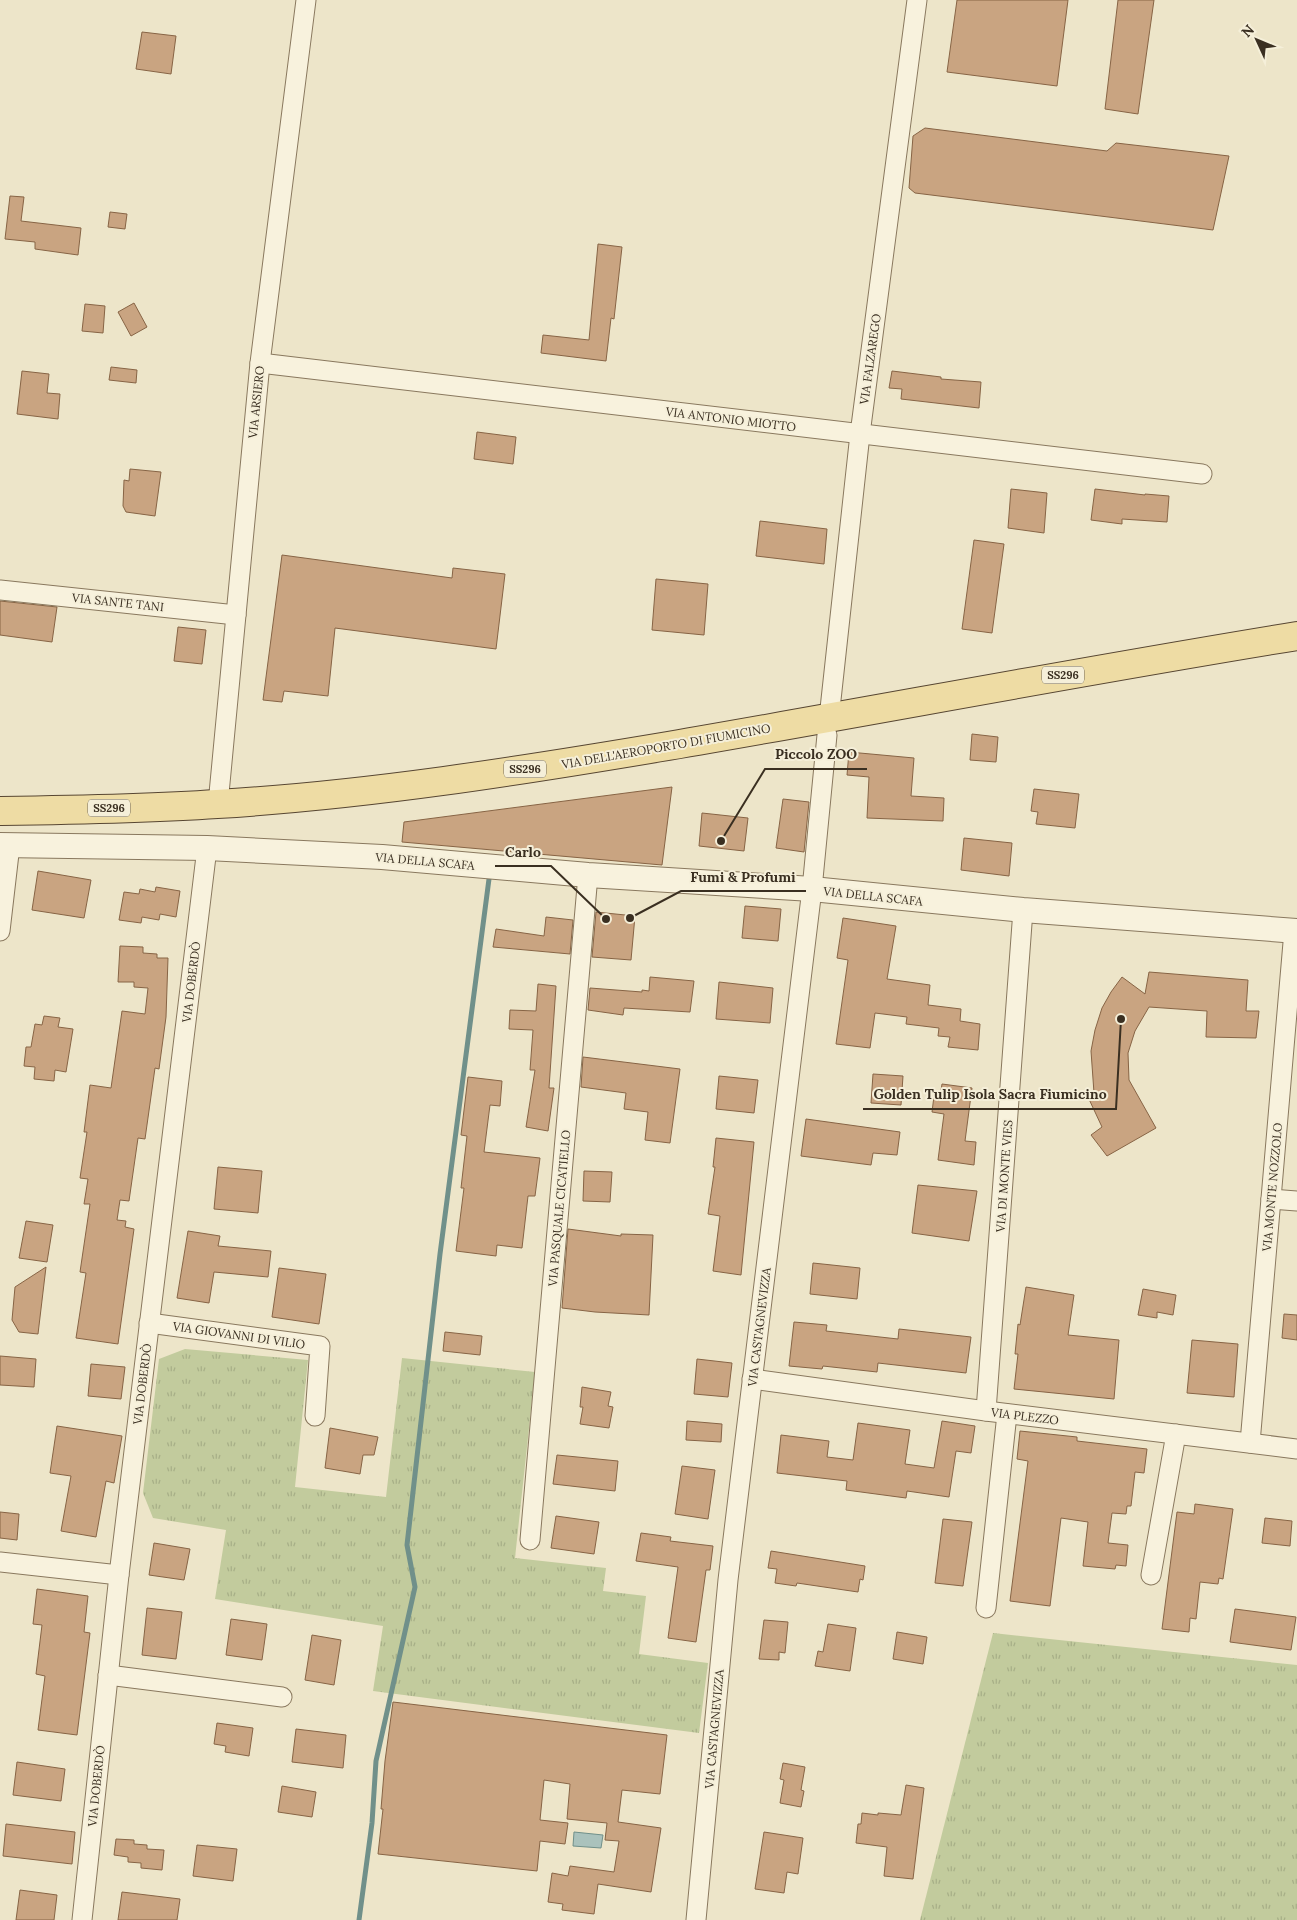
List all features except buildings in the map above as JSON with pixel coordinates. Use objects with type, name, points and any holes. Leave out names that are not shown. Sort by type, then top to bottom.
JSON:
[{"type":"main road","name":"VIA DELL'AEROPORTO DI FIUMICINO","points":[[0,811],[218,804],[378,789],[828,726],[1114,666],[1297,636]]},
{"type":"street","name":"VIA ARSIERO","points":[[218,804],[260,363],[306,0]]},
{"type":"street","name":"VIA FALZAREGO","points":[[828,726],[860,434],[917,0]]},
{"type":"street","name":"VIA ANTONIO MIOTTO","points":[[260,363],[1202,474]]},
{"type":"street","name":"VIA SANTE TANI","points":[[0,590],[236,615]]},
{"type":"street","name":"VIA CASTAGNEVIZZA","points":[[696,1920],[728,1580],[812,890],[828,726]]},
{"type":"street","name":"VIA DELLA SCAFA","points":[[5,845],[208,848],[382,857],[588,875],[812,890],[1023,910],[1295,931]]},
{"type":"street","points":[[0,931],[5,845]]},
{"type":"street","name":"VIA DOBERDÒ","points":[[82,1920],[119,1576],[208,848]]},
{"type":"street","name":"VIA PASQUALE CICATIELLO","points":[[530,1540],[588,875]]},
{"type":"street","name":"VIA DI MONTE VIES","points":[[986,1411],[1023,910]]},
{"type":"street","name":"VIA MONTE NOZZOLO","points":[[1250,1443],[1295,931]]},
{"type":"street","points":[[1271,1199],[1297,1201]]},
{"type":"street","name":"VIA GIOVANNI DI VILIO","points":[[149,1323],[320,1346],[316,1416]]},
{"type":"street","name":"VIA PLEZZO","points":[[752,1379],[1007,1414],[1297,1449]]},
{"type":"street","points":[[986,1608],[1007,1414]]},
{"type":"street","points":[[1151,1575],[1176,1434]]},
{"type":"street","points":[[0,1562],[119,1576]]},
{"type":"street","points":[[108,1675],[282,1697]]},
{"type":"green space","points":[[185,1349],[308,1360],[295,1487],[386,1497],[402,1358],[535,1372],[515,1558],[606,1568],[603,1591],[646,1596],[639,1654],[708,1663],[699,1733],[373,1691],[383,1626],[215,1599],[226,1530],[153,1518],[143,1493],[159,1359]]},
{"type":"green space","points":[[993,1633],[1297,1665],[1297,1920],[920,1920]]},
{"type":"water","points":[[574,1832],[603,1835],[601,1848],[573,1846]]},
{"type":"waterway","points":[[359,1920],[372,1823],[376,1761],[415,1587],[407,1545],[440,1254],[489,879]]},
{"type":"place","name":"Piccolo ZOO","points":[[721,841]]},
{"type":"place","name":"Fumi & Profumi","points":[[630,918]]},
{"type":"place","name":"Carlo","points":[[606,919]]},
{"type":"place","name":"Golden Tulip Isola Sacra Fiumicino","points":[[1121,1019]]}]
